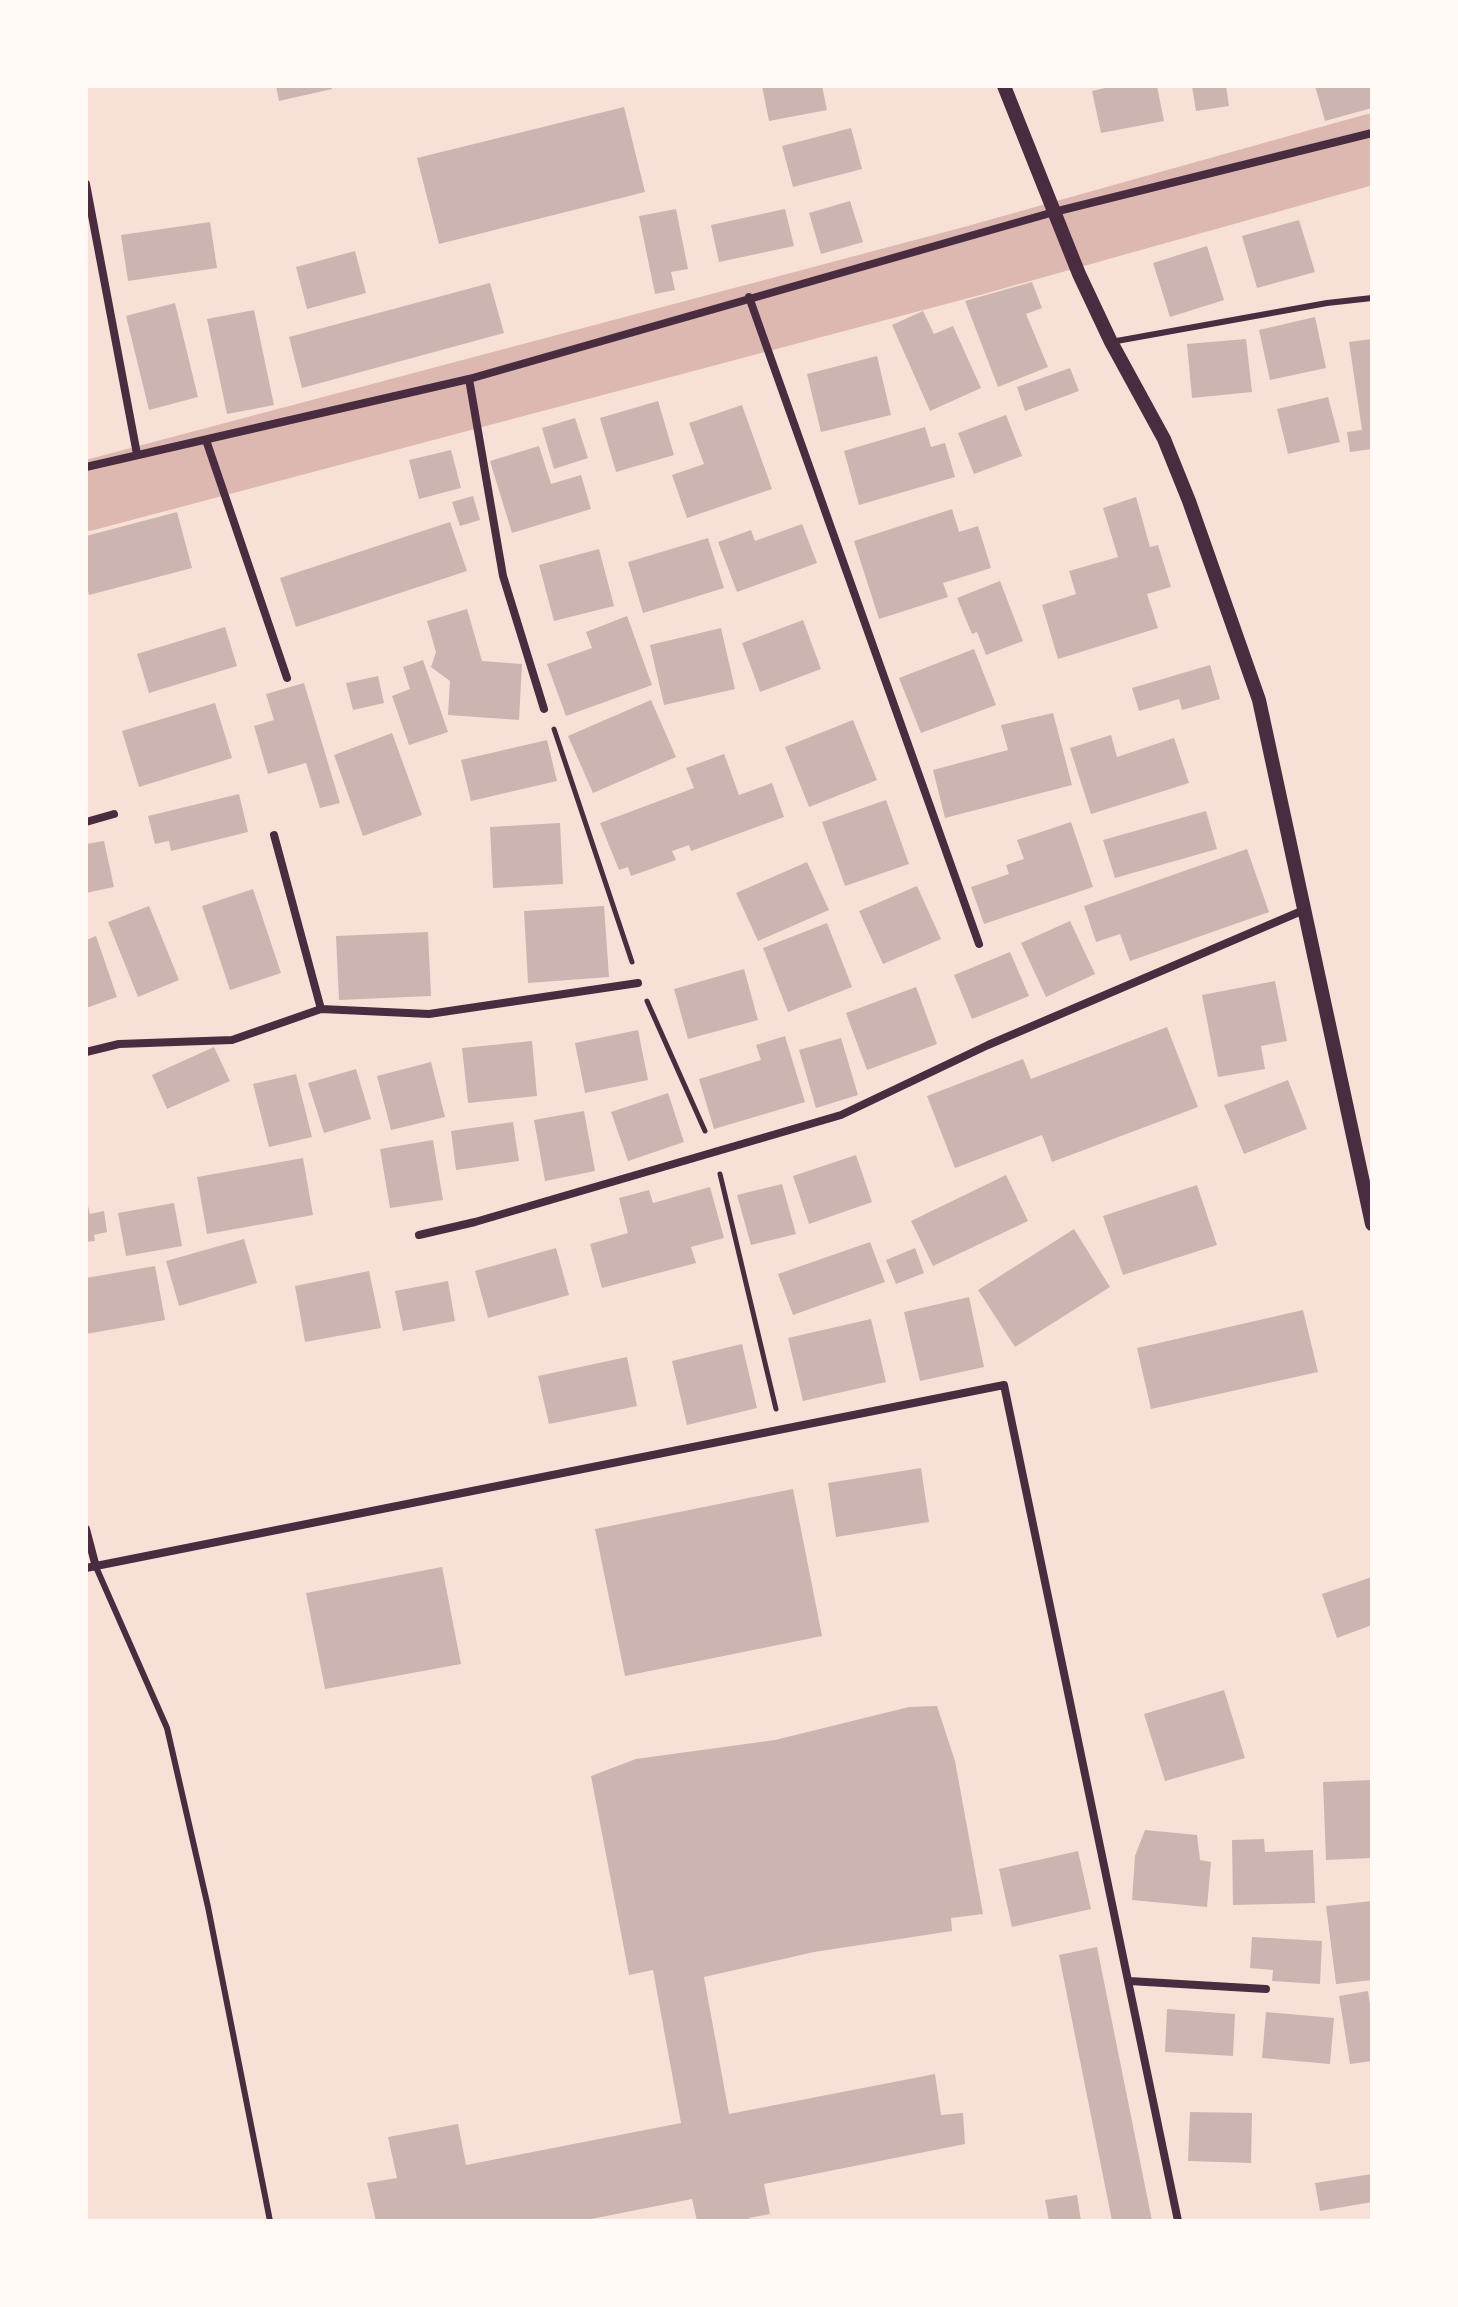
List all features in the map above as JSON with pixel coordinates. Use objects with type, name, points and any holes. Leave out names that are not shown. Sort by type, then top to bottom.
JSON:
[{"type":"street","points":[[1004,86],[1079,274],[1111,342],[1164,439],[1259,700],[1372,1224]]},
{"type":"street","points":[[86,467],[469,379],[1054,212],[1372,133]]},
{"type":"street","points":[[86,184],[137,454]]},
{"type":"street","points":[[749,297],[979,944]]},
{"type":"street","points":[[469,379],[503,576],[544,709]]},
{"type":"street","points":[[206,440],[287,678]]},
{"type":"street","points":[[86,822],[114,814]]},
{"type":"street","points":[[274,835],[321,1009]]},
{"type":"street","points":[[419,1235],[475,1222],[841,1115],[988,1045],[1304,910]]},
{"type":"street","points":[[86,1052],[119,1044],[232,1040],[321,1009],[429,1014],[638,983]]},
{"type":"street","points":[[86,1529],[91,1568],[1004,1385],[1178,2221]]},
{"type":"street","points":[[1129,1981],[1266,1989]]},
{"type":"lane","points":[[1111,342],[1327,303],[1372,298]]},
{"type":"lane","points":[[91,1568],[167,1728],[208,1907],[270,2221]]},
{"type":"path","points":[[544,709],[560,742],[638,983],[715,1152],[781,1430]]},
{"type":"building","points":[[276,86],[331,86],[332,89],[279,101]]},
{"type":"building","points":[[762,86],[822,86],[827,110],[769,121]]},
{"type":"building","points":[[1114,86],[1157,86],[1164,121],[1101,133],[1092,91]]},
{"type":"building","points":[[1192,86],[1226,86],[1229,106],[1196,111]]},
{"type":"building","points":[[1315,86],[1372,86],[1372,108],[1325,121]]},
{"type":"building","points":[[624,107],[645,192],[439,244],[417,158]]},
{"type":"building","points":[[851,128],[862,169],[793,187],[782,146]]},
{"type":"building","points":[[850,201],[863,242],[821,254],[809,213]]},
{"type":"building","points":[[676,209],[688,269],[671,272],[675,290],[655,294],[639,216]]},
{"type":"building","points":[[785,209],[794,246],[719,262],[711,225]]},
{"type":"building","points":[[1299,220],[1315,272],[1257,288],[1242,236]]},
{"type":"building","points":[[210,222],[217,268],[128,281],[121,235]]},
{"type":"building","points":[[1207,246],[1224,300],[1170,317],[1153,263]]},
{"type":"building","points":[[355,251],[366,293],[307,309],[296,267]]},
{"type":"building","points":[[1032,282],[1042,308],[1026,314],[1048,367],[998,387],[965,301]]},
{"type":"building","points":[[490,283],[504,333],[302,388],[289,337]]},
{"type":"building","points":[[175,303],[198,397],[149,410],[126,316]]},
{"type":"building","points":[[254,310],[274,405],[227,414],[207,319]]},
{"type":"building","points":[[923,311],[934,334],[953,326],[981,388],[930,411],[892,325]]},
{"type":"building","points":[[1315,317],[1326,368],[1270,380],[1259,330]]},
{"type":"building","points":[[1246,339],[1252,392],[1192,398],[1187,344]]},
{"type":"building","points":[[1372,339],[1372,449],[1350,452],[1347,432],[1362,430],[1349,342]]},
{"type":"building","points":[[877,356],[891,415],[821,432],[807,374]]},
{"type":"building","points":[[1070,368],[1079,391],[1025,411],[1017,387]]},
{"type":"building","points":[[1328,397],[1340,442],[1288,454],[1277,409]]},
{"type":"building","points":[[658,401],[674,455],[616,472],[600,418]]},
{"type":"building","points":[[742,405],[772,489],[687,518],[672,475],[704,464],[689,423]]},
{"type":"building","points":[[1006,415],[1022,456],[974,474],[958,433]]},
{"type":"building","points":[[575,418],[588,458],[554,469],[542,428]]},
{"type":"building","points":[[925,427],[931,447],[945,443],[955,477],[859,505],[844,451]]},
{"type":"building","points":[[539,446],[551,484],[581,475],[591,509],[512,533],[490,461]]},
{"type":"building","points":[[451,450],[461,488],[419,499],[409,460]]},
{"type":"building","points":[[473,496],[480,520],[460,526],[452,502]]},
{"type":"building","points":[[1136,497],[1150,547],[1158,545],[1171,587],[1147,594],[1158,628],[1058,659],[1042,605],[1076,594],[1069,571],[1118,557],[1103,508]]},
{"type":"building","points":[[952,509],[959,532],[978,526],[991,568],[943,583],[948,597],[879,619],[854,541]]},
{"type":"building","points":[[177,512],[192,568],[89,595],[86,584],[86,536]]},
{"type":"building","points":[[450,522],[467,571],[296,627],[280,578]]},
{"type":"building","points":[[802,524],[817,563],[737,592],[718,542],[751,530],[755,541]]},
{"type":"building","points":[[708,538],[724,588],[643,613],[628,562]]},
{"type":"building","points":[[599,549],[614,606],[554,621],[539,565]]},
{"type":"building","points":[[1000,581],[1023,641],[986,655],[977,632],[972,634],[957,598]]},
{"type":"building","points":[[467,609],[482,661],[522,664],[519,720],[448,715],[450,681],[431,667],[436,652],[427,621]]},
{"type":"building","points":[[627,616],[652,685],[566,716],[547,664],[592,648],[586,632]]},
{"type":"building","points":[[803,620],[821,669],[760,692],[742,643]]},
{"type":"building","points":[[225,627],[237,666],[149,693],[137,654]]},
{"type":"building","points":[[721,628],[735,689],[664,705],[650,645]]},
{"type":"building","points":[[974,649],[996,705],[921,733],[899,678]]},
{"type":"building","points":[[423,660],[448,732],[409,745],[392,696],[410,689],[403,667]]},
{"type":"building","points":[[1210,665],[1220,699],[1182,710],[1179,699],[1139,711],[1132,688]]},
{"type":"building","points":[[378,676],[384,703],[353,710],[346,683]]},
{"type":"building","points":[[304,683],[340,803],[320,808],[306,763],[268,774],[254,726],[274,720],[266,694]]},
{"type":"building","points":[[651,700],[676,757],[593,793],[568,736]]},
{"type":"building","points":[[215,703],[232,758],[139,787],[122,731]]},
{"type":"building","points":[[1053,713],[1072,785],[945,818],[933,770],[1008,750],[1001,725]]},
{"type":"building","points":[[853,720],[877,780],[809,807],[785,747]]},
{"type":"building","points":[[392,733],[422,815],[363,836],[334,755]]},
{"type":"building","points":[[1111,735],[1117,757],[1174,738],[1189,783],[1091,814],[1070,748]]},
{"type":"building","points":[[547,740],[557,781],[471,801],[461,760]]},
{"type":"building","points":[[724,754],[739,795],[772,783],[784,817],[691,851],[689,845],[672,851],[676,860],[631,876],[628,867],[619,870],[600,823],[694,788],[686,768]]},
{"type":"building","points":[[239,794],[248,832],[171,851],[169,841],[155,844],[148,816]]},
{"type":"building","points":[[886,800],[909,864],[845,886],[822,822]]},
{"type":"building","points":[[1206,811],[1217,849],[1115,878],[1103,840]]},
{"type":"building","points":[[1071,822],[1093,887],[984,924],[971,887],[1009,874],[1006,865],[1024,859],[1017,840]]},
{"type":"building","points":[[560,823],[563,884],[493,888],[490,827]]},
{"type":"building","points":[[104,841],[114,887],[86,893],[86,844]]},
{"type":"building","points":[[1247,849],[1269,912],[1130,961],[1120,934],[1096,942],[1084,906]]},
{"type":"building","points":[[807,862],[829,910],[758,941],[736,893]]},
{"type":"building","points":[[917,886],[941,939],[883,964],[859,911]]},
{"type":"building","points":[[253,889],[281,973],[230,990],[202,906]]},
{"type":"building","points":[[149,906],[179,980],[138,997],[108,922]]},
{"type":"building","points":[[604,906],[609,977],[528,983],[524,911]]},
{"type":"building","points":[[1070,921],[1095,974],[1046,997],[1021,943]]},
{"type":"building","points":[[827,923],[852,987],[788,1012],[763,948]]},
{"type":"building","points":[[428,932],[431,996],[339,1000],[336,936]]},
{"type":"building","points":[[96,936],[117,997],[86,1008],[86,940]]},
{"type":"building","points":[[1010,952],[1029,996],[972,1019],[954,975]]},
{"type":"building","points":[[744,969],[758,1020],[688,1039],[674,989]]},
{"type":"building","points":[[1275,981],[1287,1041],[1261,1046],[1265,1069],[1218,1077],[1202,995]]},
{"type":"building","points":[[916,987],[937,1044],[867,1070],[846,1013]]},
{"type":"building","points":[[1167,1027],[1198,1107],[1052,1162],[1042,1135],[955,1168],[927,1096],[1023,1059],[1031,1079]]},
{"type":"building","points":[[638,1030],[648,1080],[585,1093],[575,1043]]},
{"type":"building","points":[[785,1036],[805,1102],[714,1129],[699,1079],[761,1060],[756,1045]]},
{"type":"building","points":[[841,1038],[858,1095],[816,1108],[799,1050]]},
{"type":"building","points":[[532,1041],[537,1096],[468,1103],[462,1048]]},
{"type":"building","points":[[214,1047],[230,1081],[167,1109],[152,1075]]},
{"type":"building","points":[[431,1062],[445,1117],[391,1130],[377,1076]]},
{"type":"building","points":[[356,1069],[371,1119],[324,1133],[308,1083]]},
{"type":"building","points":[[296,1074],[312,1137],[269,1147],[253,1084]]},
{"type":"building","points":[[1288,1080],[1307,1129],[1244,1154],[1224,1105]]},
{"type":"building","points":[[668,1093],[684,1142],[628,1161],[611,1112]]},
{"type":"building","points":[[584,1111],[595,1171],[545,1181],[534,1120]]},
{"type":"building","points":[[513,1122],[519,1161],[456,1170],[451,1131]]},
{"type":"building","points":[[433,1140],[443,1200],[390,1208],[380,1149]]},
{"type":"building","points":[[856,1155],[872,1202],[809,1224],[793,1176]]},
{"type":"building","points":[[303,1158],[313,1215],[207,1234],[197,1177]]},
{"type":"building","points":[[1006,1175],[1028,1221],[933,1266],[911,1221]]},
{"type":"building","points":[[782,1184],[796,1234],[751,1245],[737,1195]]},
{"type":"building","points":[[1197,1185],[1217,1245],[1123,1275],[1103,1216]]},
{"type":"building","points":[[710,1187],[724,1238],[691,1247],[696,1263],[602,1288],[590,1244],[628,1233],[619,1198],[649,1190],[653,1203]]},
{"type":"building","points":[[86,1198],[90,1214],[104,1211],[107,1232],[94,1235],[95,1241],[86,1242]]},
{"type":"building","points":[[174,1203],[182,1246],[126,1256],[118,1213]]},
{"type":"building","points":[[1074,1229],[1110,1287],[1015,1347],[978,1290]]},
{"type":"building","points":[[244,1239],[257,1283],[179,1306],[166,1261]]},
{"type":"building","points":[[870,1242],[885,1282],[793,1315],[778,1274]]},
{"type":"building","points":[[556,1248],[569,1295],[488,1318],[475,1271]]},
{"type":"building","points":[[915,1248],[924,1273],[896,1284],[886,1260]]},
{"type":"building","points":[[155,1266],[165,1320],[86,1334],[86,1278]]},
{"type":"building","points":[[369,1271],[381,1328],[305,1342],[295,1286]]},
{"type":"building","points":[[448,1281],[455,1321],[403,1331],[395,1291]]},
{"type":"building","points":[[969,1297],[984,1367],[920,1381],[904,1312]]},
{"type":"building","points":[[1303,1310],[1318,1372],[1151,1409],[1137,1348]]},
{"type":"building","points":[[871,1319],[886,1382],[803,1401],[788,1338]]},
{"type":"building","points":[[742,1344],[757,1408],[687,1425],[672,1361]]},
{"type":"building","points":[[627,1357],[637,1406],[549,1424],[538,1376]]},
{"type":"building","points":[[921,1468],[929,1522],[836,1537],[828,1483]]},
{"type":"building","points":[[793,1489],[822,1636],[625,1676],[595,1529]]},
{"type":"building","points":[[442,1567],[461,1664],[325,1689],[306,1593]]},
{"type":"building","points":[[1372,1577],[1372,1625],[1337,1638],[1322,1594]]},
{"type":"building","points":[[1224,1690],[1245,1758],[1165,1781],[1144,1714]]},
{"type":"building","points":[[937,1706],[955,1761],[983,1914],[951,1918],[952,1931],[814,1952],[704,1977],[729,2114],[935,2074],[941,2115],[963,2113],[965,2144],[764,2184],[770,2214],[749,2218],[750,2221],[697,2221],[692,2199],[581,2221],[376,2221],[367,2183],[397,2178],[388,2137],[458,2124],[466,2165],[681,2123],[653,1970],[629,1975],[591,1776],[636,1759],[775,1740],[909,1707]]},
{"type":"building","points":[[1372,1780],[1372,1858],[1326,1860],[1323,1782]]},
{"type":"building","points":[[1145,1830],[1197,1835],[1200,1860],[1211,1862],[1207,1907],[1132,1900],[1135,1856]]},
{"type":"building","points":[[1264,1839],[1265,1852],[1313,1850],[1315,1903],[1233,1905],[1232,1840]]},
{"type":"building","points":[[1078,1851],[1091,1909],[1012,1927],[999,1869]]},
{"type":"building","points":[[1372,1901],[1372,1980],[1336,1984],[1326,1906]]},
{"type":"building","points":[[1252,1937],[1322,1941],[1320,1984],[1272,1981],[1273,1970],[1250,1968]]},
{"type":"building","points":[[1097,1947],[1152,2221],[1112,2221],[1059,1955]]},
{"type":"building","points":[[1368,1991],[1372,2017],[1372,2061],[1350,2064],[1339,1996]]},
{"type":"building","points":[[1167,2009],[1235,2014],[1233,2056],[1165,2052]]},
{"type":"building","points":[[1266,2012],[1334,2018],[1330,2064],[1262,2058]]},
{"type":"building","points":[[1190,2112],[1252,2113],[1251,2163],[1188,2161]]},
{"type":"building","points":[[1372,2174],[1372,2202],[1320,2211],[1315,2183]]},
{"type":"building","points":[[1077,2195],[1081,2221],[1049,2221],[1045,2200]]},
{"type":"waterway","points":[[86,496],[972,261],[1372,149]]}]
